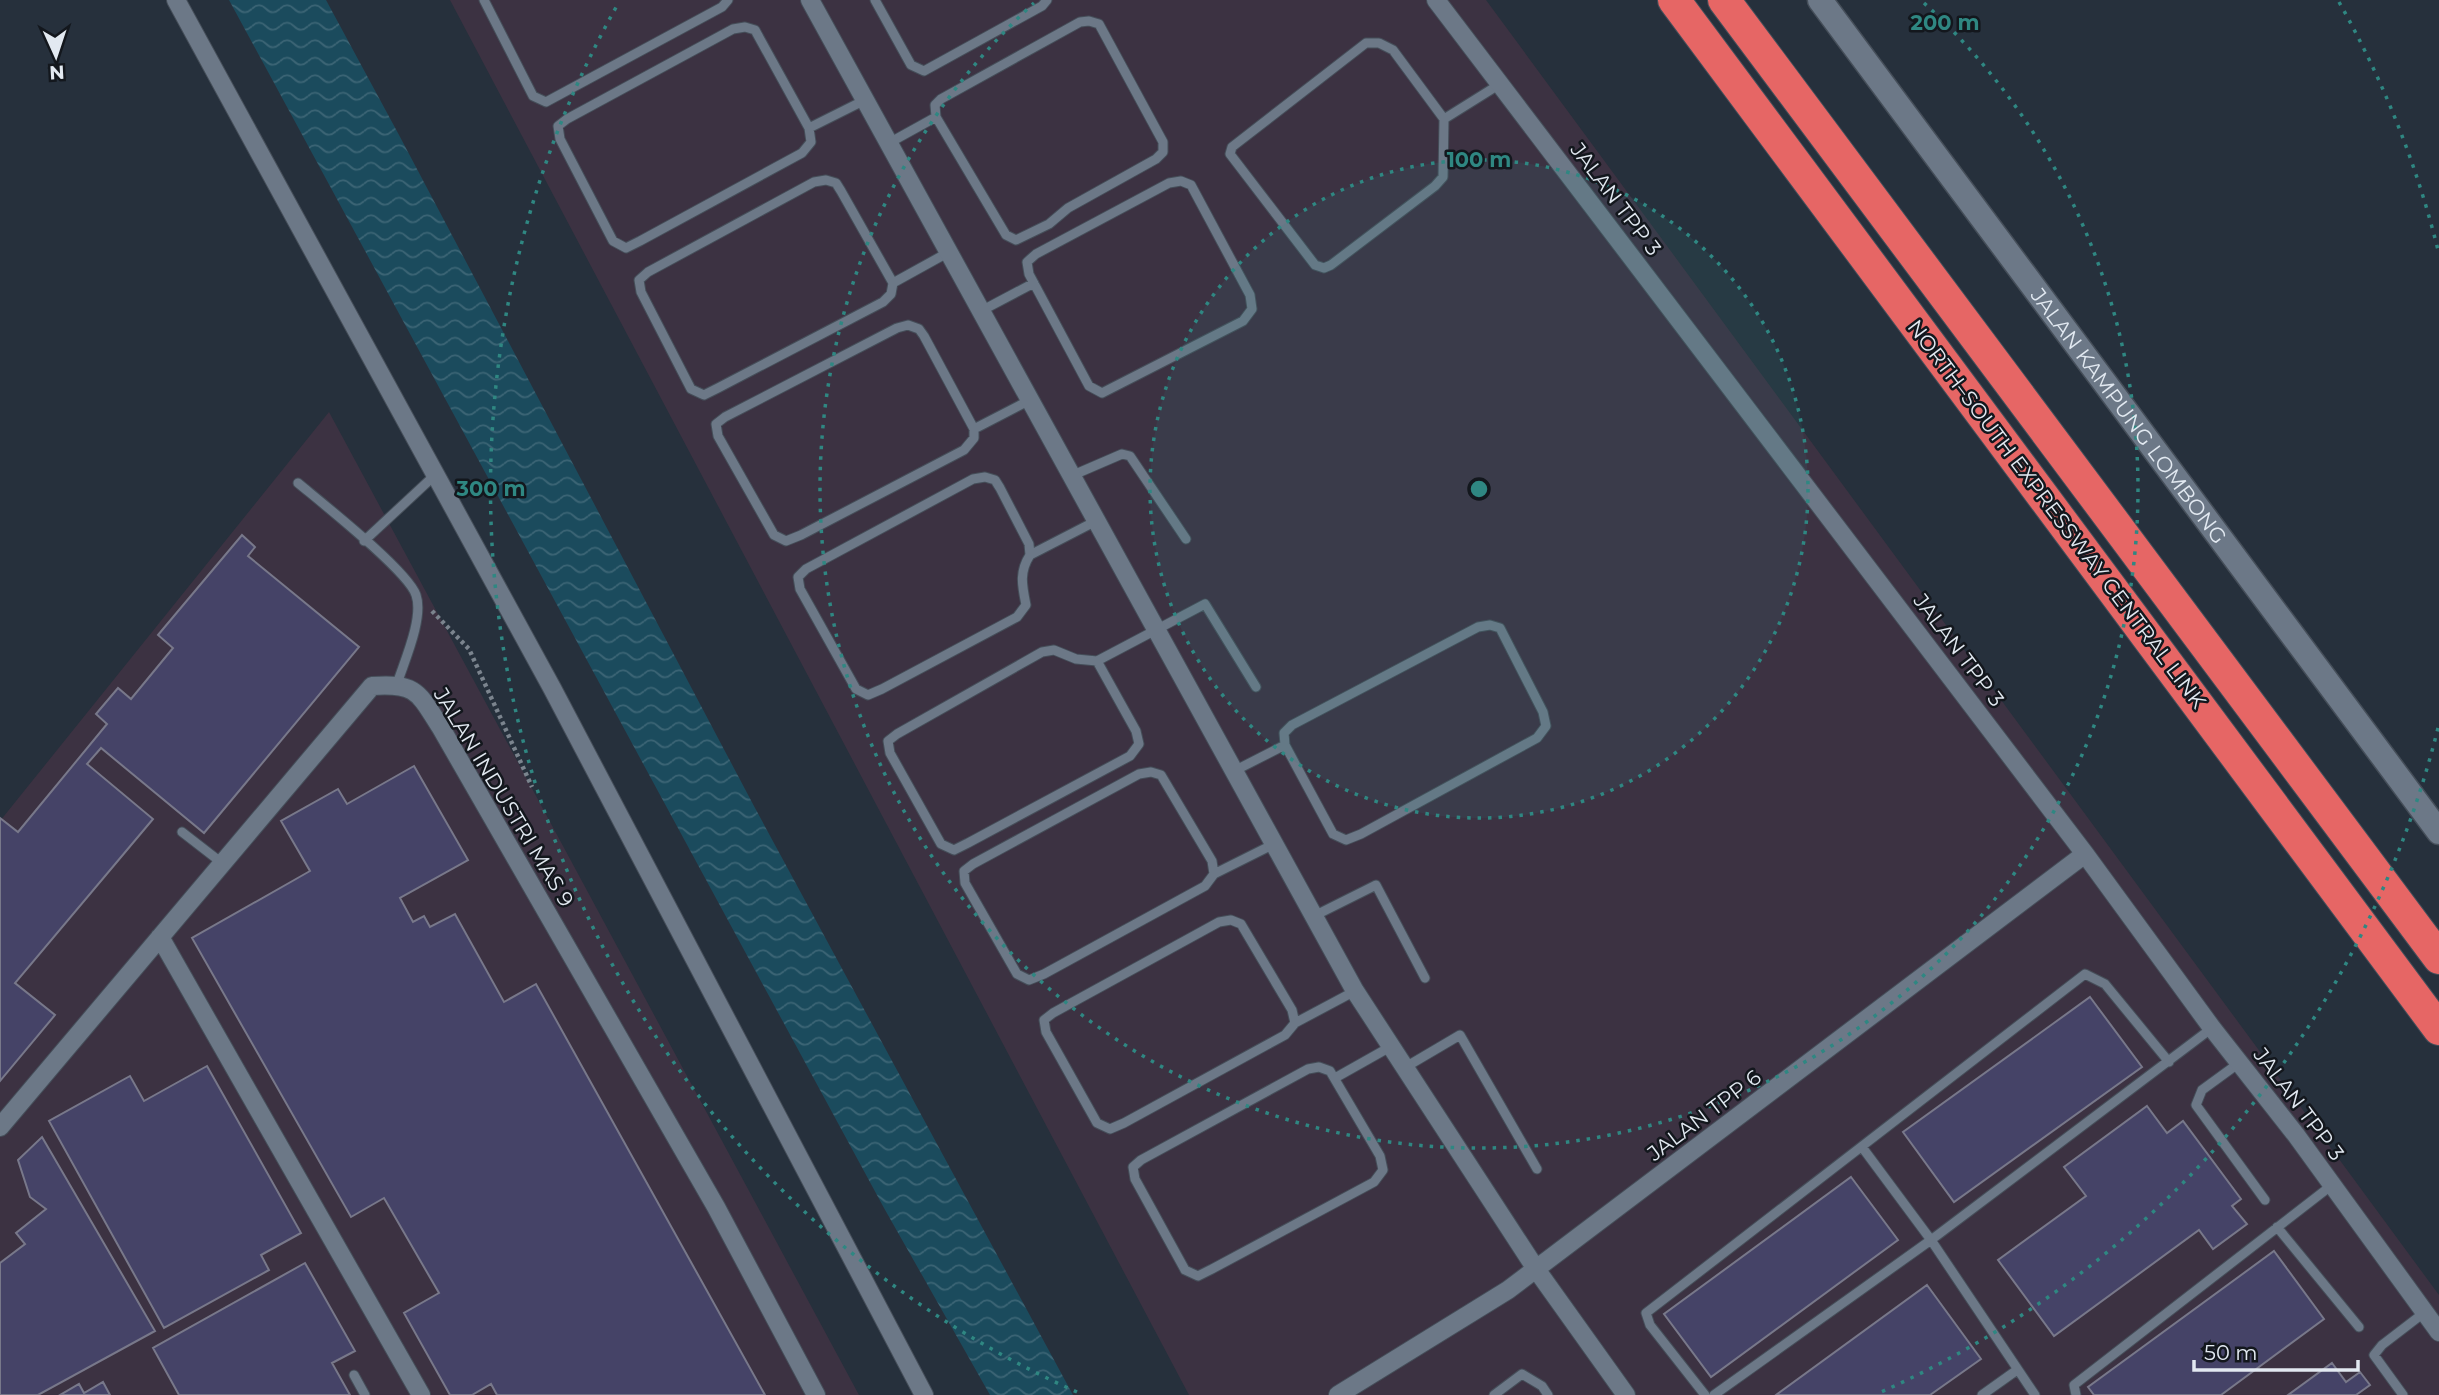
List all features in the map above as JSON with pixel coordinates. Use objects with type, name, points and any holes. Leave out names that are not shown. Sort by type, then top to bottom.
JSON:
[{"type":"highway","name":"NORTH–SOUTH EXPRESSWAY CENTRAL LINK","points":[[1674,0],[2439,1028]]},
{"type":"highway","name":"NORTH–SOUTH EXPRESSWAY CENTRAL LINK","points":[[1724,0],[2439,958]]},
{"type":"street","points":[[176,0],[552,688],[923,1395]]},
{"type":"street","points":[[810,0],[1355,991],[1536,1269],[1626,1395]]},
{"type":"street","name":"JALAN TPP 3","points":[[1436,0],[2085,854],[2439,1332]]},
{"type":"street","name":"JALAN KAMPUNG LOMBONG","points":[[1820,0],[2439,832]]},
{"type":"street","points":[[0,1127],[372,686],[397,684]]},
{"type":"street","name":"JALAN INDUSTRI MAS 9","points":[[397,684],[420,695],[441,728],[716,1207],[816,1395]]},
{"type":"street","name":"JALAN TPP 6","points":[[1338,1395],[1508,1290],[2085,854]]},
{"type":"street","points":[[160,937],[421,1395]]},
{"type":"lane","points":[[484,0],[533,96],[546,102],[722,7],[728,0]]},
{"type":"lane","points":[[875,0],[911,65],[924,71],[1042,6],[1047,0]]},
{"type":"lane","points":[[1088,21],[1099,24],[1163,142],[1163,152],[1156,159],[1068,208],[1049,224],[1016,240],[1006,235],[936,117],[934,105],[941,99],[1080,22],[1088,21]]},
{"type":"lane","points":[[745,27],[755,30],[809,128],[811,142],[802,153],[626,248],[613,241],[560,139],[558,127],[733,29],[745,27]]},
{"type":"lane","points":[[1366,43],[1379,43],[1393,50],[1444,119],[1443,177],[1362,242],[1324,268],[1315,265],[1230,154],[1232,147],[1366,43]]},
{"type":"lane","points":[[1444,119],[1500,84]]},
{"type":"lane","points":[[809,128],[865,100]]},
{"type":"lane","points":[[888,143],[936,117]]},
{"type":"lane","points":[[826,180],[836,183],[892,282],[891,294],[883,302],[704,395],[691,389],[641,292],[639,280],[648,272],[814,182],[826,180]]},
{"type":"lane","points":[[1181,181],[1191,185],[1250,295],[1252,309],[1243,321],[1102,393],[1089,386],[1034,284],[1027,262],[1035,254],[1169,183],[1181,181]]},
{"type":"lane","points":[[892,282],[949,252]]},
{"type":"lane","points":[[981,311],[1034,284]]},
{"type":"lane","points":[[908,326],[919,328],[974,429],[974,438],[964,450],[786,541],[774,535],[718,436],[716,424],[897,328],[908,326]]},
{"type":"lane","points":[[974,429],[1030,400]]},
{"type":"lane","points":[[1071,475],[1122,454],[1130,456],[1186,539]]},
{"type":"lane","points":[[364,541],[435,475]]},
{"type":"lane","points":[[1030,555],[1029,544],[1000,488],[995,480],[985,477],[973,479],[806,569],[798,577],[800,589],[856,689],[868,695],[1017,617],[1026,605],[1021,578],[1023,566],[1030,555],[1096,521]]},
{"type":"lane","points":[[298,483],[404,575],[417,596],[417,621],[397,684]]},
{"type":"lane","points":[[1097,661],[1136,731],[1139,744],[1130,756],[954,850],[941,844],[890,753],[888,741],[1042,652],[1054,650],[1076,659],[1097,661],[1205,604],[1256,687]]},
{"type":"lane","points":[[1490,625],[1500,628],[1543,712],[1546,726],[1537,738],[1346,840],[1334,834],[1285,745],[1284,733],[1292,725],[1478,627],[1490,625]]},
{"type":"lane","points":[[1234,771],[1285,745]]},
{"type":"lane","points":[[1214,874],[1212,861],[1166,783],[1161,775],[1151,772],[1139,774],[972,864],[964,871],[965,883],[1017,974],[1029,980],[1205,886],[1214,874],[1274,844]]},
{"type":"lane","points":[[182,832],[222,863]]},
{"type":"lane","points":[[1314,916],[1376,885],[1425,978]]},
{"type":"lane","points":[[1295,1023],[1292,1010],[1241,924],[1231,920],[1219,922],[1052,1013],[1044,1020],[1046,1032],[1097,1123],[1110,1129],[1285,1035],[1295,1023],[1355,991]]},
{"type":"lane","points":[[1705,1395],[1650,1325],[1646,1313],[2085,974],[2105,984],[2169,1062]]},
{"type":"lane","points":[[1714,1395],[1931,1240],[2212,1028]]},
{"type":"lane","points":[[1404,1068],[1460,1035],[1537,1169]]},
{"type":"lane","points":[[1335,1078],[1390,1046]]},
{"type":"lane","points":[[2239,1063],[2203,1090],[2196,1105],[2265,1200]]},
{"type":"lane","points":[[1308,1069],[1330,1070],[1335,1078],[1380,1156],[1383,1170],[1374,1182],[1198,1276],[1185,1269],[1135,1179],[1133,1167],[1141,1160],[1308,1069]]},
{"type":"lane","points":[[1862,1147],[1931,1240],[2035,1395]]},
{"type":"lane","points":[[2076,1395],[2074,1385],[2332,1185]]},
{"type":"lane","points":[[2277,1227],[2359,1327]]},
{"type":"lane","points":[[2403,1395],[2374,1355],[2382,1345],[2425,1312]]},
{"type":"lane","points":[[1982,1395],[2017,1370]]},
{"type":"lane","points":[[1494,1395],[1522,1374],[1542,1386],[1549,1395]]},
{"type":"lane","points":[[355,1375],[365,1395]]},
{"type":"path","points":[[417,596],[469,649],[532,787]]},
{"type":"shaded area","points":[[450,0],[1486,0],[2439,1295],[2439,1395],[1189,1395]]},
{"type":"shaded area","points":[[329,412],[859,1395],[0,1395],[0,821]]},
{"type":"water","points":[[229,0],[326,0],[755,808],[1073,1395],[990,1395],[884,1208]]},
{"type":"building","points":[[242,535],[255,547],[248,556],[359,647],[204,833],[101,748],[87,764],[153,819],[15,983],[55,1015],[0,1081],[0,818],[18,832],[107,724],[96,714],[118,688],[131,699],[173,648],[158,635]]},
{"type":"building","points":[[414,766],[468,860],[400,898],[413,922],[424,916],[430,927],[455,914],[504,1002],[536,984],[765,1395],[497,1395],[491,1384],[472,1395],[450,1395],[404,1313],[439,1293],[384,1198],[351,1217],[192,938],[310,871],[281,821],[338,789],[347,804]]},
{"type":"building","points":[[2090,997],[2142,1067],[1954,1202],[1903,1132]]},
{"type":"building","points":[[207,1066],[301,1233],[261,1255],[269,1270],[164,1328],[49,1121],[130,1076],[144,1101]]},
{"type":"building","points":[[2147,1106],[2167,1133],[2183,1121],[2241,1199],[2232,1206],[2247,1224],[2213,1249],[2199,1230],[2054,1336],[1998,1260],[2086,1196],[2064,1167]]},
{"type":"building","points":[[42,1137],[155,1331],[38,1395],[0,1395],[0,1263],[25,1244],[16,1233],[46,1209],[30,1197],[18,1160]]},
{"type":"building","points":[[1851,1177],[1898,1240],[1711,1377],[1664,1314]]},
{"type":"building","points":[[2274,1251],[2324,1319],[2221,1395],[2094,1395],[2088,1387]]},
{"type":"building","points":[[305,1263],[355,1351],[332,1363],[350,1395],[179,1395],[153,1348]]},
{"type":"building","points":[[1927,1285],[1981,1359],[1930,1395],[1776,1395]]},
{"type":"building","points":[[2332,1363],[2346,1382],[2360,1372],[2370,1385],[2356,1395],[2288,1395]]},
{"type":"building","points":[[103,1382],[110,1395],[60,1395],[79,1384],[84,1393]]}]
